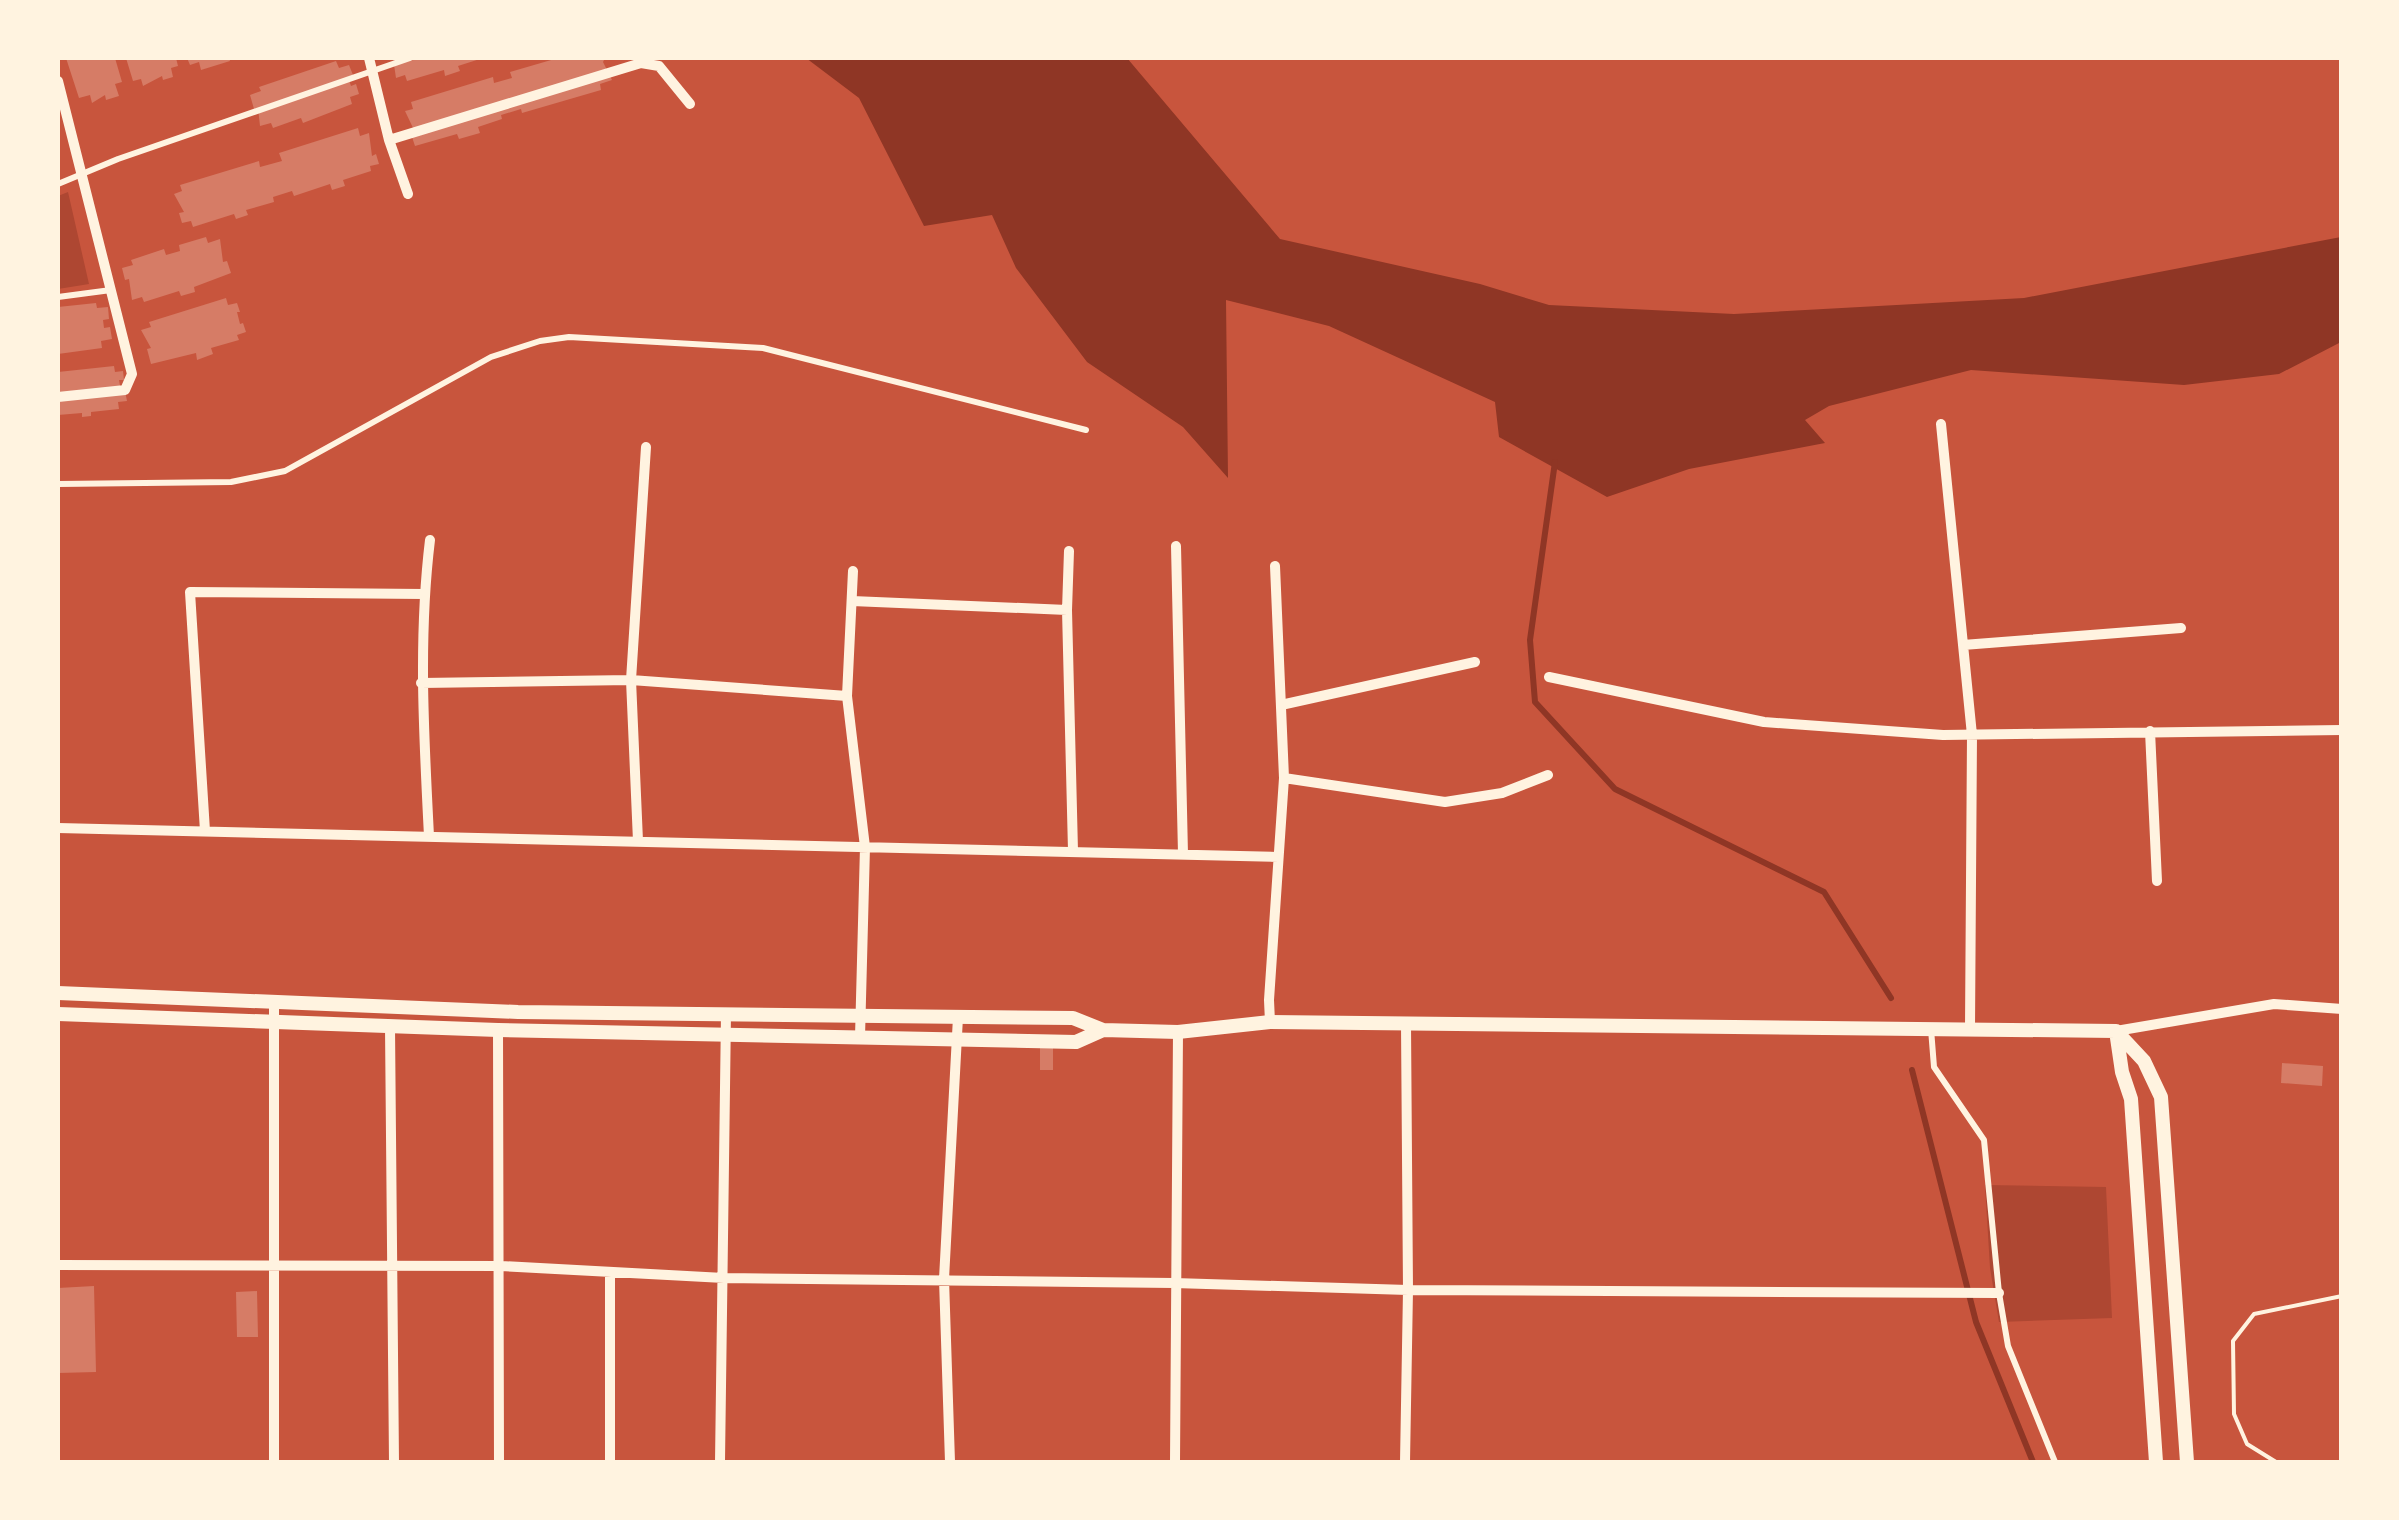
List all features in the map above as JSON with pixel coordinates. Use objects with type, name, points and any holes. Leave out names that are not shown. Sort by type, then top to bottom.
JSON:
[{"type":"street","points":[[371,63],[389,140],[408,194]]},
{"type":"street","points":[[389,140],[641,63],[660,66],[690,104]]},
{"type":"street","points":[[58,82],[64,124],[130,364],[125,390],[58,397]]},
{"type":"street","points":[[1942,424],[1972,734],[1970,1028]]},
{"type":"street","points":[[638,841],[631,680],[646,447]]},
{"type":"street","points":[[429,836],[421,683],[430,540]]},
{"type":"street","points":[[1176,546],[1184,854]]},
{"type":"street","points":[[1069,551],[1066,610],[1073,850]]},
{"type":"street","points":[[1270,1022],[1284,778],[1275,566]]},
{"type":"street","points":[[853,570],[847,696],[866,846],[860,1037]]},
{"type":"street","points":[[204,831],[190,592],[424,594]]},
{"type":"street","points":[[852,601],[1066,610]]},
{"type":"street","points":[[1963,644],[2181,628]]},
{"type":"street","points":[[1281,705],[1475,662]]},
{"type":"street","points":[[1548,677],[1764,722],[1972,734],[2342,730]]},
{"type":"street","points":[[421,683],[631,680],[847,696]]},
{"type":"street","points":[[2150,732],[2156,881]]},
{"type":"street","points":[[1284,778],[1445,802],[1502,793],[1548,775]]},
{"type":"street","points":[[58,828],[1278,857]]},
{"type":"street","points":[[58,992],[518,1012],[1074,1018],[1104,1030],[1178,1032],[1270,1022],[2116,1031],[2274,1004],[2342,1008]]},
{"type":"street","points":[[274,1002],[274,1462]]},
{"type":"street","points":[[720,1462],[726,1013]]},
{"type":"street","points":[[58,1014],[498,1030],[1076,1042],[1104,1030]]},
{"type":"street","points":[[950,1462],[944,1280],[958,1017]]},
{"type":"street","points":[[1405,1462],[1406,1024]]},
{"type":"street","points":[[390,1027],[394,1462]]},
{"type":"street","points":[[498,1030],[499,1462]]},
{"type":"street","points":[[2116,1031],[2130,1099],[2156,1462]]},
{"type":"street","points":[[2116,1031],[2144,1062],[2161,1097],[2187,1462]]},
{"type":"street","points":[[1175,1462],[1178,1032]]},
{"type":"street","points":[[58,1265],[500,1266],[724,1278],[1408,1290],[1999,1292]]},
{"type":"street","points":[[610,1273],[610,1462]]},
{"type":"lane","points":[[58,184],[371,63],[410,58]]},
{"type":"lane","points":[[58,297],[111,290]]},
{"type":"lane","points":[[58,484],[231,482],[286,471],[491,357],[540,340],[569,337],[763,348],[1086,430]]},
{"type":"lane","points":[[1931,1028],[1934,1067],[1984,1140],[2008,1346],[2055,1462]]},
{"type":"path","points":[[2276,1462],[2247,1444],[2234,1414],[2233,1341],[2254,1314],[2342,1296]]},
{"type":"shaded area","points":[[806,58],[1127,58],[1280,239],[1480,284],[1549,305],[1734,314],[2024,298],[2341,237],[2341,342],[2279,374],[2184,385],[1971,370],[1829,406],[1805,420],[1825,443],[1689,469],[1607,497],[1499,437],[1495,402],[1329,326],[1226,300],[1228,478],[1183,427],[1087,362],[1016,268],[992,215],[924,226],[859,98]]},
{"type":"shaded area","points":[[68,192],[89,284],[58,289],[58,196]]},
{"type":"shaded area","points":[[1985,1185],[2106,1187],[2112,1318],[1999,1322],[1990,1268]]},
{"type":"building","points":[[66,58],[115,58],[122,82],[115,84],[119,96],[106,100],[105,95],[92,103],[90,95],[79,98]]},
{"type":"building","points":[[126,58],[176,58],[178,66],[171,68],[173,77],[163,80],[162,76],[143,86],[141,79],[133,81]]},
{"type":"building","points":[[187,58],[230,61],[201,70],[199,62],[190,65]]},
{"type":"building","points":[[393,58],[483,58],[458,66],[460,71],[445,76],[444,70],[407,81],[405,75],[396,78]]},
{"type":"building","points":[[558,58],[605,58],[603,62],[612,80],[600,84],[601,90],[522,113],[521,109],[501,115],[502,119],[478,127],[480,133],[459,139],[457,134],[415,146],[410,131],[414,130],[405,111],[413,109],[411,102],[493,77],[494,83],[512,78],[510,72]]},
{"type":"building","points":[[336,61],[339,68],[349,65],[353,75],[348,77],[359,94],[350,97],[352,104],[303,123],[301,118],[273,128],[271,123],[260,126],[258,108],[254,109],[250,95],[261,91],[259,87]]},
{"type":"building","points":[[358,128],[360,136],[369,133],[372,156],[376,154],[379,164],[370,166],[371,171],[343,180],[345,186],[332,190],[330,184],[294,196],[292,191],[273,197],[274,202],[246,210],[248,215],[236,219],[234,214],[193,227],[191,221],[182,223],[179,213],[184,212],[174,194],[182,191],[180,185],[259,161],[260,167],[282,161],[279,153]]},
{"type":"building","points":[[206,237],[208,243],[220,239],[223,262],[227,261],[231,273],[181,296],[179,291],[144,302],[142,297],[132,300],[129,279],[125,280],[122,268],[133,265],[131,260],[164,249],[166,255],[180,251],[179,245]]},
{"type":"building","points":[[226,298],[228,305],[237,303],[240,312],[240,324],[246,332],[237,335],[239,340],[211,348],[213,354],[197,360],[196,353],[151,364],[147,349],[151,348],[141,330],[151,327],[149,322]]},
{"type":"building","points":[[96,303],[97,308],[108,307],[109,319],[103,320],[104,328],[110,327],[112,339],[101,341],[102,348],[58,354],[58,307]]},
{"type":"building","points":[[114,366],[115,372],[123,371],[124,380],[119,380],[127,401],[118,402],[119,409],[82,417],[82,413],[58,415],[58,372]]},
{"type":"building","points":[[1040,1041],[1053,1042],[1053,1070],[1040,1070]]},
{"type":"building","points":[[2282,1063],[2323,1066],[2322,1086],[2281,1083]]},
{"type":"building","points":[[94,1286],[96,1372],[58,1373],[58,1288]]},
{"type":"building","points":[[257,1291],[258,1337],[237,1337],[236,1292]]},
{"type":"waterway","points":[[1555,462],[1530,640],[1535,702],[1615,789],[1824,892],[1891,998]]},
{"type":"waterway","points":[[1912,1070],[1976,1322],[2033,1462]]}]
